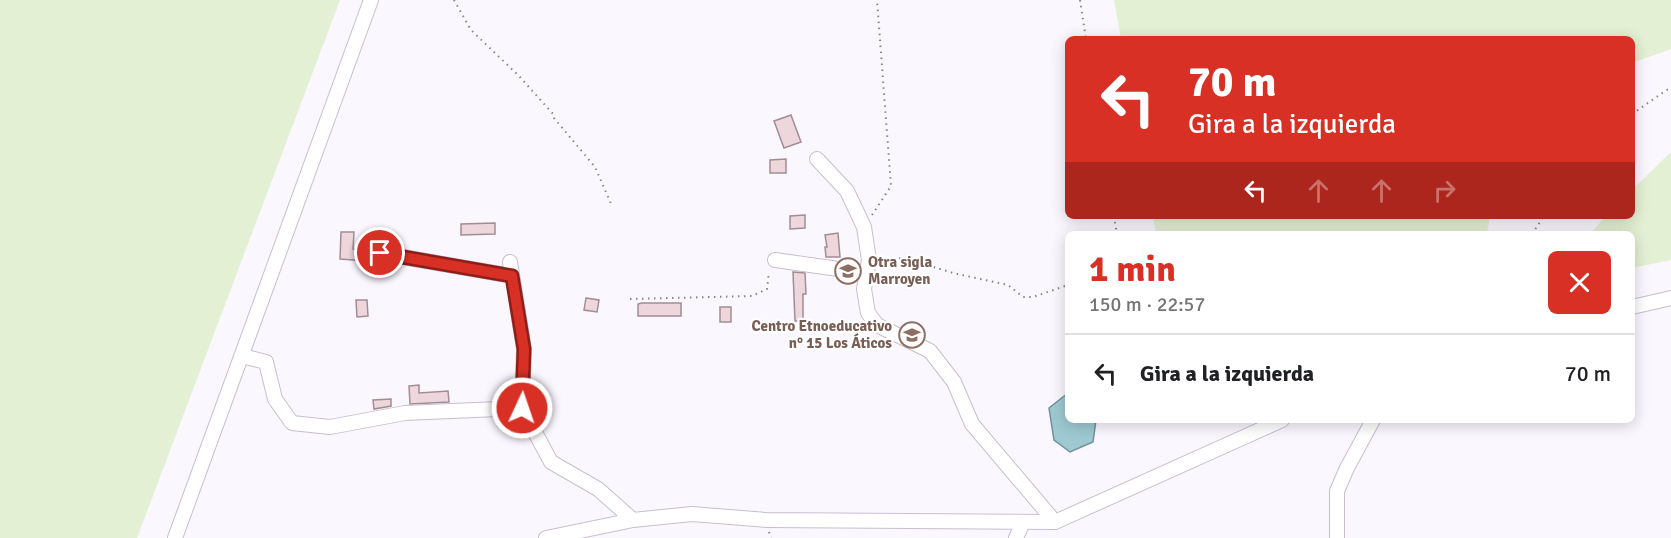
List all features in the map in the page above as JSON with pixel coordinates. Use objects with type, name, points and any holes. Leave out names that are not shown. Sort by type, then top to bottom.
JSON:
[{"type":"street","points":[[175,538],[371,0]]},
{"type":"street","points":[[817,159],[847,192],[864,227],[868,266],[864,289],[868,313],[878,326],[930,351],[954,381],[972,424],[1055,522]]},
{"type":"street","points":[[380,253],[511,269],[524,349],[522,408],[551,462],[598,489],[633,520]]},
{"type":"street","points":[[775,260],[868,266]]},
{"type":"street","points":[[1635,306],[1671,298]]},
{"type":"street","points":[[242,356],[266,362],[275,399],[292,423],[330,427],[405,413],[522,408]]},
{"type":"street","points":[[546,538],[633,520],[692,514],[766,520],[1055,522],[1275,423]]},
{"type":"street","points":[[1337,538],[1337,492],[1371,423]]},
{"type":"street","points":[[1016,538],[1023,522]]},
{"type":"path","points":[[454,0],[471,30],[519,76],[596,167],[612,206]]},
{"type":"path","points":[[864,227],[891,186],[877,0]]},
{"type":"path","points":[[1080,0],[1086,36]]},
{"type":"path","points":[[1635,112],[1671,87]]},
{"type":"path","points":[[868,266],[904,258],[953,273],[1008,285],[1023,297],[1033,297],[1065,286]]},
{"type":"path","points":[[630,299],[752,296],[767,289],[770,264],[775,260]]},
{"type":"green space","points":[[0,0],[340,0],[137,538],[0,538]]},
{"type":"green space","points":[[1114,0],[1671,0],[1671,49],[1635,62],[1635,36],[1120,36]]},
{"type":"green space","points":[[1671,152],[1671,260],[1635,267],[1635,231],[1593,231],[1603,219],[1635,219],[1635,187]]},
{"type":"green space","points":[[1154,219],[1490,219],[1488,231],[1156,231]]},
{"type":"water","points":[[1065,395],[1065,423],[1096,423],[1093,442],[1070,452],[1054,440],[1049,408]]},
{"type":"building","points":[[791,115],[801,142],[784,148],[774,121]]},
{"type":"building","points":[[786,159],[786,173],[770,173],[770,160]]},
{"type":"building","points":[[805,215],[805,228],[790,229],[790,216]]},
{"type":"building","points":[[495,223],[495,234],[461,235],[461,224]]},
{"type":"building","points":[[341,232],[354,232],[353,249],[368,250],[367,261],[340,259]]},
{"type":"building","points":[[838,233],[840,257],[826,257],[825,235]]},
{"type":"building","points":[[793,272],[805,273],[806,294],[803,294],[803,321],[795,321]]},
{"type":"building","points":[[586,298],[599,300],[597,312],[584,310]]},
{"type":"building","points":[[356,300],[367,300],[368,316],[357,317]]},
{"type":"building","points":[[681,303],[681,316],[638,316],[638,304]]},
{"type":"building","points":[[720,307],[731,307],[731,322],[720,322]]},
{"type":"building","points":[[419,385],[419,393],[448,391],[449,402],[410,404],[409,386]]},
{"type":"building","points":[[391,399],[391,406],[374,409],[373,400]]},
{"type":"place","name":"Otra sigla Marroyen","points":[[848,271]]},
{"type":"place","name":"Centro Etnoeducativo n° 15 Los Áticos","points":[[912,335]]},
{"type":"route","points":[[380,253],[512,276],[524,349],[522,408]]}]
